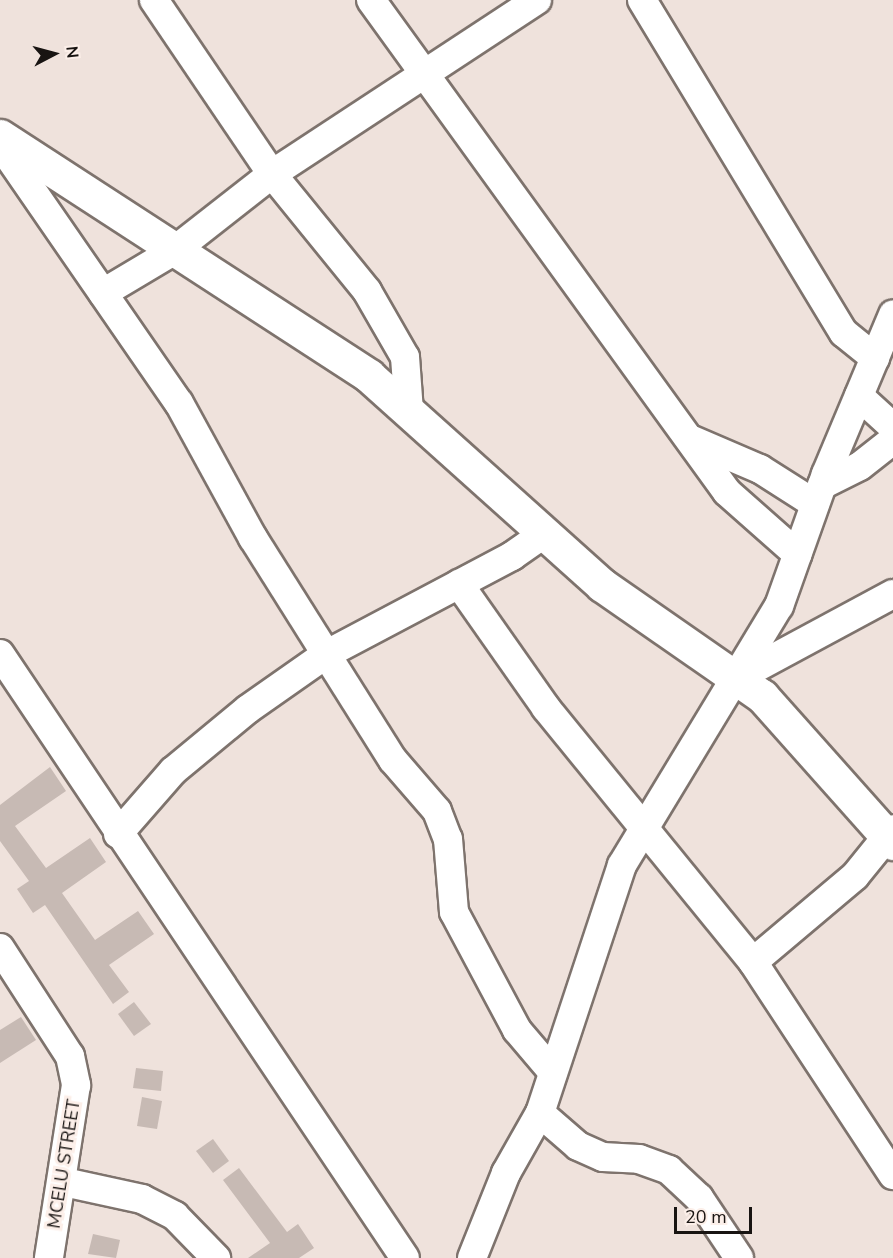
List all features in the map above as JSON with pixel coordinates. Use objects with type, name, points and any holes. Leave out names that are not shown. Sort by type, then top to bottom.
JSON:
[{"type":"street","points":[[154,0],[272,174],[367,291],[405,357],[409,412]]},
{"type":"street","points":[[371,0],[422,76],[692,440],[728,492],[797,554]]},
{"type":"street","points":[[103,292],[175,250],[272,174],[537,0]]},
{"type":"street","points":[[642,0],[844,333],[875,358]]},
{"type":"street","points":[[0,136],[369,376],[602,585],[762,696],[891,836],[855,876],[753,962]]},
{"type":"street","points":[[0,144],[178,403],[325,656],[393,760],[437,811],[448,839],[454,912],[517,1030],[551,1070]]},
{"type":"street","points":[[472,1258],[506,1173],[540,1113],[551,1070],[622,865],[779,606],[818,495],[893,315]]},
{"type":"street","points":[[859,396],[893,427]]},
{"type":"street","points":[[692,440],[818,495]]},
{"type":"street","points":[[818,495],[893,440]]},
{"type":"street","points":[[118,834],[174,771],[325,656],[459,584],[543,534]]},
{"type":"street","points":[[459,584],[546,708],[643,830],[753,962],[891,1168]]},
{"type":"street","points":[[737,678],[893,594]]},
{"type":"street","points":[[0,654],[118,834],[405,1258]]},
{"type":"street","name":"MCELU STREET","points":[[0,948],[70,1056],[76,1096],[64,1182],[49,1258]]},
{"type":"street","points":[[540,1113],[578,1146],[603,1157],[639,1160],[669,1170],[699,1198],[738,1258]]},
{"type":"street","points":[[64,1182],[150,1203],[175,1216],[216,1258]]},
{"type":"building","points":[[50,767],[66,791],[15,826],[46,868],[90,838],[106,862],[62,893],[95,940],[138,911],[154,934],[109,965],[129,992],[113,1004],[45,905],[33,913],[17,889],[29,881],[0,841],[0,805]]},
{"type":"building","points":[[134,1002],[151,1024],[134,1036],[118,1014]]},
{"type":"building","points":[[21,1017],[36,1040],[0,1063],[0,1030]]},
{"type":"building","points":[[136,1068],[163,1071],[161,1091],[133,1088]]},
{"type":"building","points":[[142,1097],[162,1101],[157,1129],[137,1126]]},
{"type":"building","points":[[213,1139],[229,1161],[213,1173],[196,1151]]},
{"type":"building","points":[[239,1168],[287,1232],[298,1224],[314,1248],[299,1258],[248,1258],[270,1243],[223,1180]]},
{"type":"building","points":[[93,1234],[120,1240],[116,1258],[88,1254]]}]
